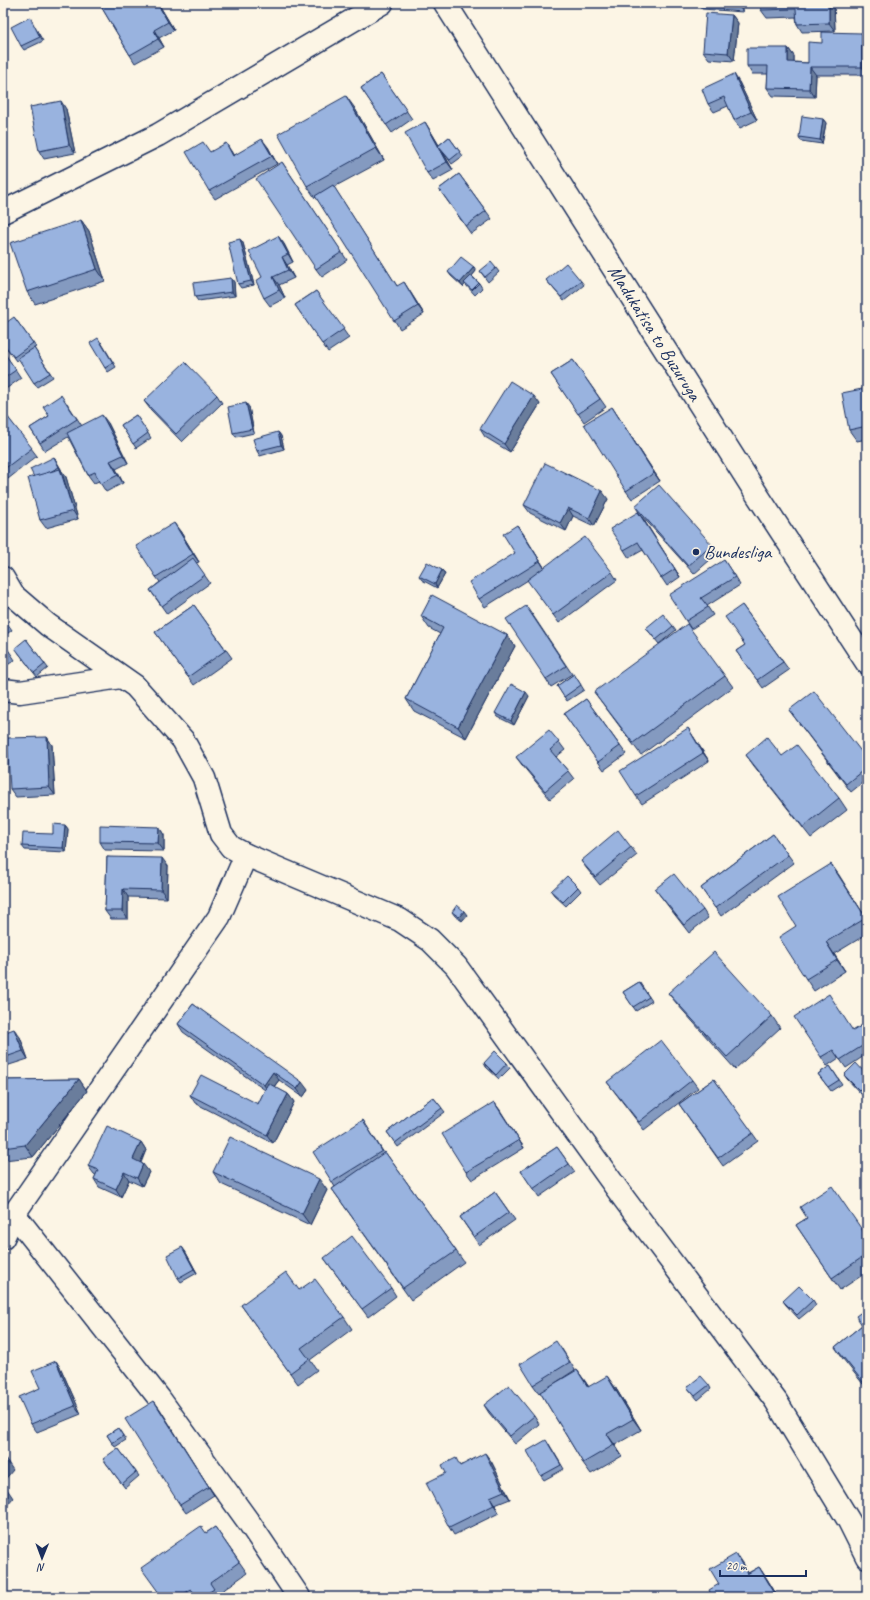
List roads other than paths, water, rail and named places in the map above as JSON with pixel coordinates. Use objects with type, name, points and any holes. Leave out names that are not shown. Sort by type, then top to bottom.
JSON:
[{"type":"street","points":[[3,212],[158,135],[382,3]]},
{"type":"street","name":"Madukatisa to Buzuruga","points":[[445,3],[746,476],[867,663]]},
{"type":"street","points":[[3,578],[13,595],[48,625],[135,686],[183,740],[204,778],[221,834],[231,847],[246,855],[400,920],[430,940],[456,966],[625,1200],[776,1401],[848,1521],[867,1556]]},
{"type":"street","points":[[3,690],[20,692],[121,677]]},
{"type":"street","points":[[3,1238],[14,1214],[219,917],[246,855]]},
{"type":"street","points":[[14,1214],[159,1398],[250,1524],[300,1597]]},
{"type":"place","name":"Bundesliga","points":[[696,552]]}]
